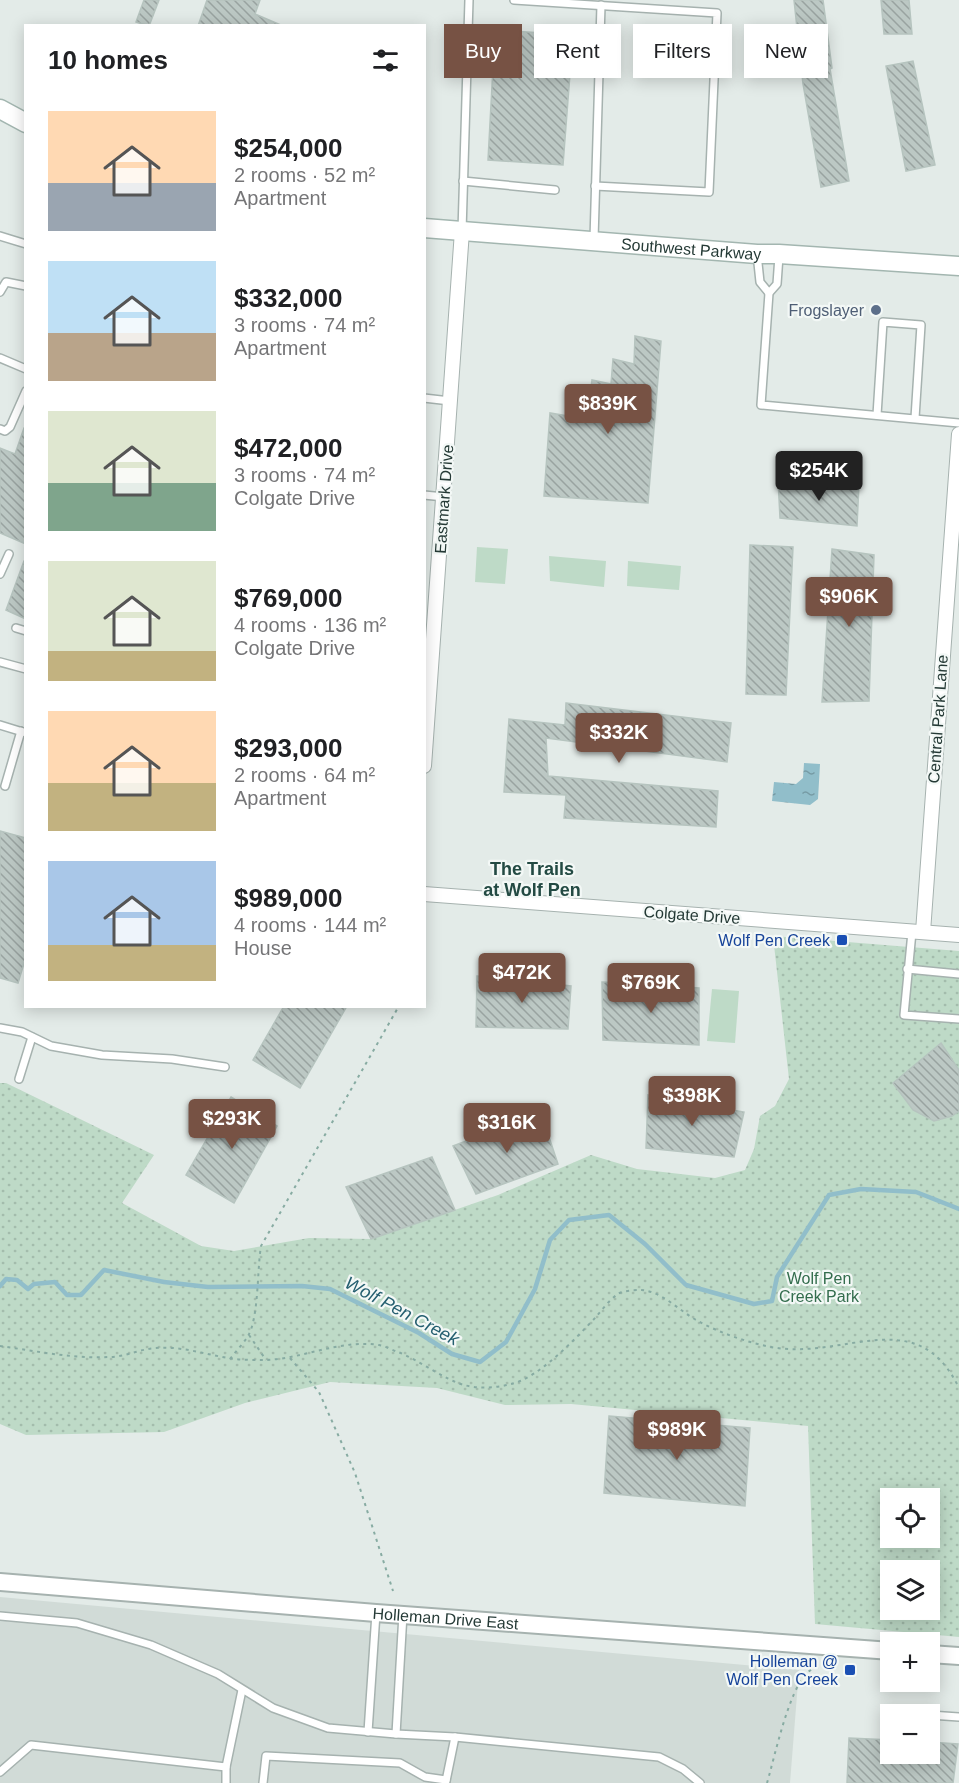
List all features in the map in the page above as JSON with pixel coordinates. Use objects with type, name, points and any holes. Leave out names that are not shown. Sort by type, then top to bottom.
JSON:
[{"type":"main road","points":[[0,109],[24,122]]},
{"type":"main road","name":"Southwest Parkway","points":[[426,228],[757,254],[959,266]]},
{"type":"street","name":"Eastmark Drive","points":[[426,739],[462,231]]},
{"type":"street","name":"Central Park Lane","points":[[917,932],[959,434]]},
{"type":"street","name":"Colgate Drive","points":[[426,894],[959,935]]},
{"type":"street","name":"Holleman Drive East","points":[[0,1582],[880,1650]]},
{"type":"street","points":[[940,1655],[959,1656]]},
{"type":"lane","points":[[462,231],[469,0]]},
{"type":"lane","points":[[514,0],[717,13],[709,192],[595,186]]},
{"type":"lane","points":[[593,241],[601,5]]},
{"type":"lane","points":[[463,182],[555,190]]},
{"type":"lane","points":[[0,236],[24,243]]},
{"type":"lane","points":[[757,254],[760,282],[769,293]]},
{"type":"lane","points":[[779,254],[777,284],[769,293],[760,405],[959,423]]},
{"type":"lane","points":[[0,292],[9,281],[24,285]]},
{"type":"lane","points":[[876,415],[883,322],[921,325],[915,418]]},
{"type":"lane","points":[[0,358],[24,368]]},
{"type":"lane","points":[[0,429],[5,431],[10,428],[24,396]]},
{"type":"lane","points":[[426,398],[450,401]]},
{"type":"lane","points":[[426,495],[444,497]]},
{"type":"lane","points":[[0,574],[9,554]]},
{"type":"lane","points":[[16,628],[24,630]]},
{"type":"lane","points":[[0,662],[24,668]]},
{"type":"lane","points":[[0,725],[23,732],[5,786]]},
{"type":"lane","points":[[917,932],[907,969],[904,1015],[959,1019]]},
{"type":"lane","points":[[907,969],[959,974]]},
{"type":"lane","points":[[0,1028],[21,1032],[51,1046],[102,1055],[172,1059],[225,1067]]},
{"type":"lane","points":[[18,1079],[32,1037]]},
{"type":"lane","points":[[368,1732],[376,1612]]},
{"type":"lane","points":[[396,1734],[403,1614]]},
{"type":"lane","points":[[0,1616],[77,1623],[117,1634],[188,1660],[218,1674],[273,1708],[328,1728],[455,1737],[659,1757],[683,1769],[700,1783]]},
{"type":"lane","points":[[226,1783],[226,1767],[242,1690]]},
{"type":"lane","points":[[940,1716],[959,1718]]},
{"type":"lane","points":[[263,1783],[266,1756],[400,1763],[425,1777],[446,1781],[455,1737]]},
{"type":"lane","points":[[0,1772],[31,1745],[226,1767]]},
{"type":"path","points":[[230,1359],[249,1335],[254,1312],[261,1246],[398,1008]]},
{"type":"path","points":[[0,1346],[76,1357],[112,1357],[155,1348],[194,1350],[230,1359],[266,1360],[290,1358],[350,1344],[380,1345],[414,1358],[463,1385],[492,1388],[514,1384],[533,1374],[577,1336],[618,1293],[640,1289],[661,1297],[697,1321],[736,1338],[774,1348],[827,1348],[878,1340],[904,1339],[940,1358],[951,1372],[959,1388]]},
{"type":"path","points":[[249,1335],[266,1360]]},
{"type":"path","points":[[290,1358],[319,1392],[356,1473],[393,1591]]},
{"type":"path","points":[[767,1783],[795,1692],[807,1673],[829,1665]]},
{"type":"shaded area","points":[[0,1597],[799,1670],[790,1783],[0,1783]]},
{"type":"green space","points":[[477,547],[508,549],[505,584],[475,582]]},
{"type":"green space","points":[[549,556],[606,561],[604,587],[550,581]]},
{"type":"green space","points":[[628,561],[681,566],[679,590],[627,586]]},
{"type":"green space","name":"Wolf Pen Creek Park","points":[[773,936],[959,951],[959,1637],[940,1635],[940,1632],[904,1632],[815,1624],[808,1426],[571,1404],[505,1405],[437,1388],[330,1382],[245,1403],[164,1432],[26,1435],[0,1424],[0,1083],[6,1083],[154,1155],[122,1203],[201,1246],[234,1251],[309,1238],[371,1239],[498,1195],[591,1155],[637,1169],[715,1178],[745,1170],[754,1149],[760,1116],[775,1106],[789,1079]]},
{"type":"green space","points":[[712,989],[739,991],[735,1043],[707,1041]]},
{"type":"water","points":[[804,763],[820,764],[818,799],[810,805],[772,801],[774,782],[796,784],[803,778]]},
{"type":"building","points":[[144,0],[159,0],[150,24],[136,22]]},
{"type":"building","points":[[207,0],[260,0],[255,14],[278,24],[199,24]]},
{"type":"building","points":[[794,0],[823,0],[826,24],[797,24]]},
{"type":"building","points":[[881,0],[909,0],[912,34],[884,34]]},
{"type":"building","points":[[522,32],[534,32],[534,78],[570,78],[563,165],[488,160],[492,78],[522,78]]},
{"type":"building","points":[[828,38],[832,68],[830,69],[849,181],[821,187],[802,78],[828,78]]},
{"type":"building","points":[[913,61],[935,165],[906,171],[886,66]]},
{"type":"building","points":[[635,336],[661,341],[648,503],[544,496],[550,413],[568,416],[571,394],[590,396],[592,380],[611,384],[613,359],[634,364]]},
{"type":"building","points":[[24,428],[24,543],[0,533],[0,448],[15,454]]},
{"type":"building","points":[[778,479],[859,484],[857,526],[780,518]]},
{"type":"building","points":[[750,545],[793,547],[786,695],[746,694]]},
{"type":"building","points":[[832,549],[874,555],[869,701],[822,702]]},
{"type":"building","points":[[24,561],[24,618],[6,610]]},
{"type":"building","points":[[566,703],[731,723],[727,762],[546,738],[548,776],[718,791],[716,827],[564,818],[566,795],[504,792],[509,719],[565,725]]},
{"type":"building","points":[[0,831],[24,837],[24,964],[18,983],[0,978]]},
{"type":"building","points":[[477,976],[571,986],[568,1029],[476,1027]]},
{"type":"building","points":[[602,982],[699,988],[699,1045],[603,1040]]},
{"type":"building","points":[[283,1008],[346,1008],[300,1088],[253,1060]]},
{"type":"building","points":[[941,1043],[959,1070],[959,1111],[952,1116],[934,1121],[913,1110],[893,1083]]},
{"type":"building","points":[[648,1095],[744,1112],[734,1157],[646,1148]]},
{"type":"building","points":[[231,1097],[277,1126],[234,1203],[186,1175]]},
{"type":"building","points":[[541,1113],[558,1164],[476,1194],[453,1146]]},
{"type":"building","points":[[432,1157],[455,1210],[371,1239],[346,1187]]},
{"type":"building","points":[[609,1416],[750,1428],[745,1506],[604,1493]]},
{"type":"building","points":[[849,1738],[880,1739],[880,1764],[940,1764],[940,1743],[958,1744],[953,1783],[847,1783]]},
{"type":"waterway","name":"Wolf Pen Creek","points":[[0,1286],[6,1279],[17,1280],[28,1289],[34,1284],[55,1282],[67,1295],[81,1295],[104,1270],[164,1282],[208,1287],[302,1286],[330,1289],[419,1333],[452,1354],[480,1362],[506,1342],[535,1289],[550,1240],[569,1220],[609,1215],[645,1244],[686,1285],[754,1304],[772,1301],[777,1277],[829,1195],[861,1189],[916,1192],[959,1209]]},
{"type":"place","name":"Frogslayer","points":[[876,310]]},
{"type":"place","name":"Wolf Pen Creek","points":[[842,940]]},
{"type":"place","name":"Holleman @ Wolf Pen Creek","points":[[850,1670]]},
{"type":"district","name":"The Trails at Wolf Pen","points":[[532,879]]}]
